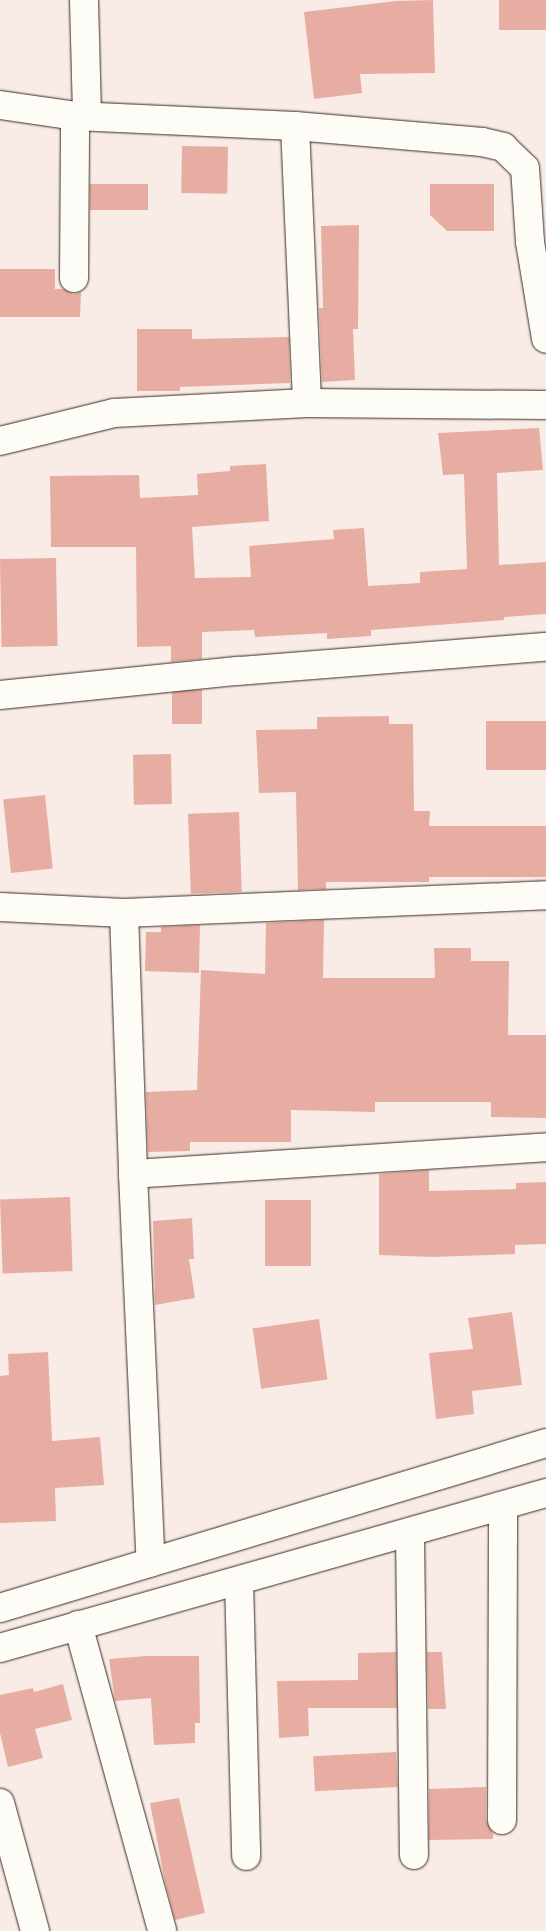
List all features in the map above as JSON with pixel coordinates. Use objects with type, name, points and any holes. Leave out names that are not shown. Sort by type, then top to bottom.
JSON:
[{"type":"street","points":[[74,278],[84,0]]},
{"type":"street","points":[[0,105],[81,116],[294,126],[482,142],[503,147],[525,168],[538,243],[546,339]]},
{"type":"street","points":[[294,126],[307,403]]},
{"type":"street","points":[[0,441],[114,413],[307,403],[546,405]]},
{"type":"street","points":[[0,695],[238,671],[546,648]]},
{"type":"street","points":[[0,907],[124,913],[546,895]]},
{"type":"street","points":[[124,913],[150,1563]]},
{"type":"street","points":[[133,1174],[546,1147]]},
{"type":"street","points":[[0,1608],[546,1443]]},
{"type":"street","points":[[0,1648],[78,1625],[165,1603],[546,1493]]},
{"type":"street","points":[[502,1820],[503,1506]]},
{"type":"street","points":[[410,1533],[414,1856]]},
{"type":"street","points":[[239,1581],[246,1856]]},
{"type":"street","points":[[78,1625],[162,1931]]},
{"type":"street","points":[[0,1803],[35,1931]]},
{"type":"building","points":[[433,0],[435,73],[360,74],[362,93],[314,99],[304,12],[396,1]]},
{"type":"building","points":[[499,0],[546,0],[546,30],[499,30]]},
{"type":"building","points":[[182,146],[228,147],[227,194],[181,193]]},
{"type":"building","points":[[90,184],[148,184],[148,210],[90,210]]},
{"type":"building","points":[[430,184],[494,184],[494,231],[447,231],[430,215]]},
{"type":"building","points":[[359,225],[358,329],[353,329],[355,380],[322,382],[319,308],[323,308],[321,226]]},
{"type":"building","points":[[0,269],[55,269],[55,289],[64,289],[73,294],[81,292],[80,317],[0,317]]},
{"type":"building","points":[[137,329],[192,329],[192,339],[289,337],[290,383],[180,387],[180,391],[137,391]]},
{"type":"building","points":[[539,428],[543,470],[497,473],[499,565],[546,562],[546,614],[504,617],[504,620],[371,630],[371,636],[327,639],[327,633],[255,637],[254,630],[202,632],[202,659],[171,662],[171,646],[137,647],[136,547],[51,547],[50,476],[139,475],[140,498],[198,495],[197,474],[230,471],[230,466],[266,464],[269,521],[192,527],[195,578],[251,577],[249,546],[334,539],[333,530],[364,528],[368,586],[420,583],[420,572],[467,569],[464,474],[443,475],[438,433]]},
{"type":"building","points":[[56,558],[58,646],[2,647],[0,559]]},
{"type":"building","points":[[172,690],[202,690],[202,724],[172,724]]},
{"type":"building","points":[[389,716],[389,724],[413,724],[414,811],[430,811],[429,826],[546,826],[546,877],[429,877],[429,882],[326,882],[326,889],[298,890],[296,792],[259,793],[256,730],[317,729],[317,717]]},
{"type":"building","points":[[486,721],[546,721],[546,770],[486,770]]},
{"type":"building","points":[[171,754],[172,804],[134,805],[133,755]]},
{"type":"building","points":[[45,795],[53,869],[11,873],[3,799]]},
{"type":"building","points":[[239,812],[242,892],[191,894],[188,814]]},
{"type":"building","points":[[324,920],[323,978],[435,978],[434,948],[471,948],[471,961],[509,961],[508,1035],[546,1035],[546,1118],[491,1117],[491,1102],[375,1102],[375,1112],[291,1110],[291,1142],[190,1142],[190,1151],[148,1152],[146,1092],[197,1090],[201,970],[265,974],[266,923]]},
{"type":"building","points":[[200,925],[199,973],[145,971],[146,932],[161,932],[161,927]]},
{"type":"building","points":[[429,1170],[429,1191],[516,1189],[516,1183],[546,1182],[546,1244],[515,1245],[515,1254],[433,1257],[379,1255],[379,1174]]},
{"type":"building","points":[[70,1197],[73,1271],[3,1273],[0,1199]]},
{"type":"building","points":[[265,1200],[311,1200],[311,1266],[265,1266]]},
{"type":"building","points":[[192,1218],[194,1259],[189,1259],[195,1298],[155,1305],[153,1221]]},
{"type":"building","points":[[512,1312],[522,1385],[472,1391],[474,1414],[436,1419],[429,1353],[473,1349],[468,1318]]},
{"type":"building","points":[[319,1319],[327,1379],[261,1389],[253,1328]]},
{"type":"building","points":[[48,1352],[52,1441],[100,1437],[104,1485],[55,1488],[56,1521],[0,1523],[0,1376],[9,1375],[8,1354]]},
{"type":"building","points":[[396,1652],[397,1708],[308,1708],[309,1736],[279,1738],[277,1681],[358,1680],[358,1653]]},
{"type":"building","points":[[427,1652],[442,1652],[446,1709],[428,1709]]},
{"type":"building","points":[[146,1656],[199,1656],[200,1723],[195,1723],[195,1743],[154,1745],[151,1698],[115,1701],[109,1659]]},
{"type":"building","points":[[63,1684],[72,1720],[35,1729],[43,1758],[8,1767],[0,1733],[0,1695],[33,1688],[34,1692]]},
{"type":"building","points":[[396,1752],[398,1787],[315,1791],[313,1756]]},
{"type":"building","points":[[486,1787],[486,1820],[493,1833],[493,1839],[429,1840],[429,1789]]},
{"type":"building","points":[[179,1798],[205,1913],[175,1920],[165,1882],[150,1803]]}]
